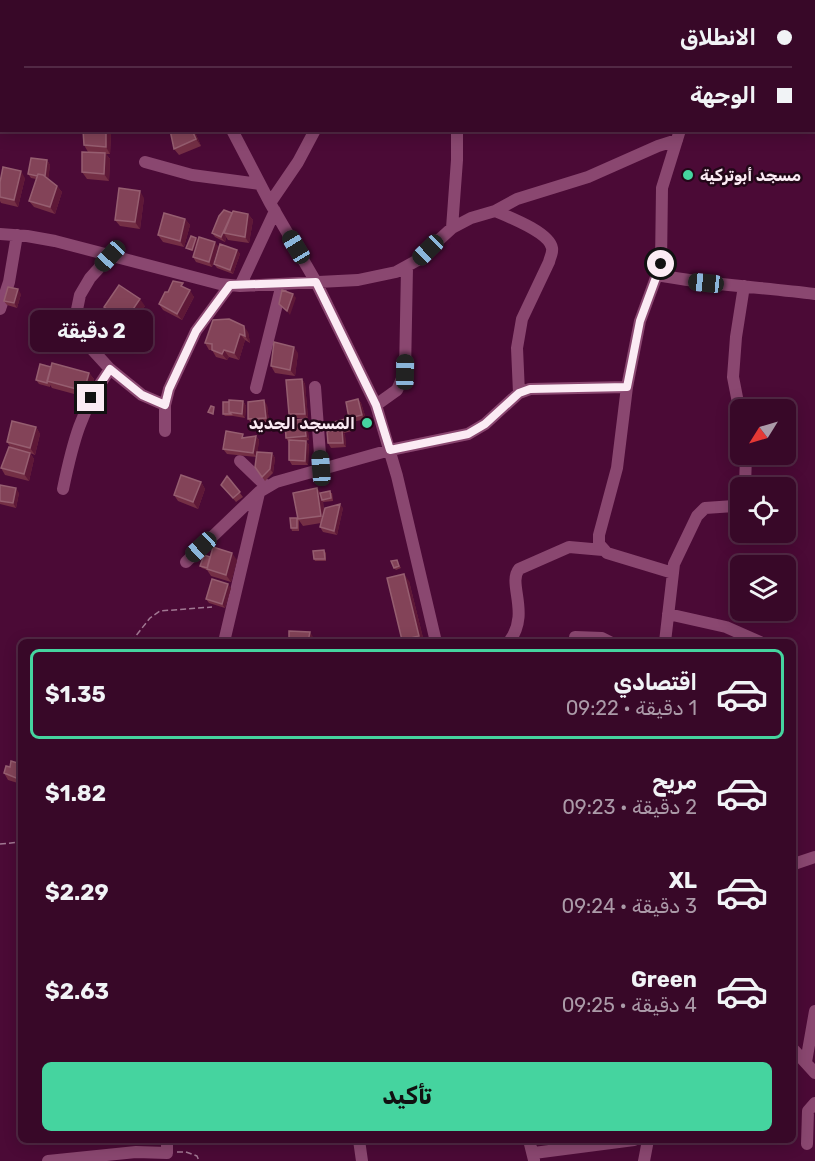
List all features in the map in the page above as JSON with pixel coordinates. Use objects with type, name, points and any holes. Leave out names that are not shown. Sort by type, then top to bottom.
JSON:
[{"type":"street","points":[[233,132],[272,207],[316,282],[376,405],[390,450],[435,639]]},
{"type":"street","points":[[165,431],[165,405],[169,389],[196,331],[235,286],[272,207],[314,132]]},
{"type":"street","points":[[452,228],[458,160],[457,132]]},
{"type":"street","points":[[0,234],[55,241],[174,274],[235,286],[358,280],[407,268],[452,228],[471,218],[495,211],[517,199],[588,177],[678,135]]},
{"type":"street","points":[[673,573],[607,553],[599,544],[599,535],[617,468],[627,387],[640,321],[661,264],[662,188],[678,135]]},
{"type":"street","points":[[146,162],[192,175],[260,184]]},
{"type":"street","points":[[495,211],[536,231],[552,246],[549,262],[522,319],[517,348],[519,393]]},
{"type":"street","points":[[0,309],[9,282],[17,235]]},
{"type":"street","points":[[110,256],[90,278],[80,295],[74,324],[76,333],[110,369],[142,395],[165,405]]},
{"type":"street","points":[[376,405],[397,390],[405,372],[407,268]]},
{"type":"street","points":[[657,275],[687,281],[815,294]]},
{"type":"street","points":[[256,388],[282,284]]},
{"type":"street","points":[[737,399],[733,377],[736,337],[744,286]]},
{"type":"street","points":[[63,489],[75,434],[91,398],[110,369]]},
{"type":"street","points":[[315,387],[321,468]]},
{"type":"street","points":[[186,562],[263,489],[321,468],[390,450],[468,434],[478,429],[519,393],[530,389],[627,387]]},
{"type":"street","points":[[240,461],[263,489]]},
{"type":"street","points":[[225,639],[263,489]]},
{"type":"street","points":[[665,639],[674,564],[701,511],[705,508],[730,506]]},
{"type":"street","points":[[511,639],[519,621],[520,611],[515,578],[519,569],[569,547],[579,546],[603,550]]},
{"type":"street","points":[[668,614],[726,627],[753,639]]},
{"type":"street","points":[[575,637],[604,639]]},
{"type":"street","points":[[796,863],[815,857]]},
{"type":"street","points":[[806,1062],[815,1011]]},
{"type":"street","points":[[796,1052],[815,1073]]},
{"type":"street","points":[[807,1144],[808,1111],[815,1103]]},
{"type":"street","points":[[359,1143],[362,1161]]},
{"type":"street","points":[[534,1157],[616,1143]]},
{"type":"street","points":[[644,1161],[647,1143]]},
{"type":"street","points":[[48,1161],[136,1152],[167,1146]]},
{"type":"path","points":[[133,639],[150,618],[160,611],[212,607]]},
{"type":"path","points":[[0,844],[18,842]]},
{"type":"path","points":[[167,1146],[197,1156],[199,1161]]},
{"type":"building","points":[[83,132],[106,132],[106,147],[84,145]]},
{"type":"building","points":[[170,132],[193,132],[196,139],[174,149]]},
{"type":"building","points":[[82,152],[105,153],[104,174],[82,172]]},
{"type":"building","points":[[31,158],[47,160],[45,176],[28,174]]},
{"type":"building","points":[[3,167],[21,171],[14,200],[0,197]]},
{"type":"building","points":[[38,174],[43,175],[57,186],[50,207],[29,201]]},
{"type":"building","points":[[119,188],[140,191],[135,222],[115,220]]},
{"type":"building","points":[[224,210],[232,213],[221,237],[212,233]]},
{"type":"building","points":[[233,211],[248,214],[245,237],[224,233]]},
{"type":"building","points":[[164,213],[185,219],[180,241],[158,235]]},
{"type":"building","points":[[191,236],[196,238],[192,250],[186,248]]},
{"type":"building","points":[[199,237],[215,242],[209,262],[193,257]]},
{"type":"building","points":[[220,244],[237,250],[230,270],[214,264]]},
{"type":"building","points":[[173,281],[183,283],[181,286],[190,290],[177,314],[159,304]]},
{"type":"building","points":[[119,285],[140,299],[125,321],[104,307]]},
{"type":"building","points":[[8,287],[18,289],[14,303],[4,301]]},
{"type":"building","points":[[282,290],[293,294],[287,311],[279,304]]},
{"type":"building","points":[[229,319],[244,326],[245,336],[240,334],[234,353],[224,350],[222,354],[212,350],[212,344],[205,343],[213,320]]},
{"type":"building","points":[[274,342],[294,347],[290,370],[271,366]]},
{"type":"building","points":[[52,363],[89,373],[84,391],[47,381]]},
{"type":"building","points":[[40,364],[51,367],[47,383],[36,380]]},
{"type":"building","points":[[302,379],[305,414],[289,414],[286,380]]},
{"type":"building","points":[[358,399],[362,415],[349,418],[346,402]]},
{"type":"building","points":[[229,400],[243,401],[242,414],[229,412]]},
{"type":"building","points":[[264,400],[266,418],[248,419],[248,402]]},
{"type":"building","points":[[223,402],[229,402],[231,414],[223,414]]},
{"type":"building","points":[[211,406],[214,407],[213,414],[208,412]]},
{"type":"building","points":[[349,418],[349,427],[336,430],[342,430],[343,443],[328,443],[327,431],[332,431],[330,423]]},
{"type":"building","points":[[304,419],[306,436],[286,438],[285,421]]},
{"type":"building","points":[[12,421],[36,427],[30,448],[7,442]]},
{"type":"building","points":[[226,431],[243,434],[242,438],[256,436],[253,453],[223,449]]},
{"type":"building","points":[[289,440],[306,441],[305,461],[289,460]]},
{"type":"building","points":[[9,447],[30,453],[24,474],[1,468]]},
{"type":"building","points":[[257,452],[272,453],[270,469],[262,477],[255,467]]},
{"type":"building","points":[[181,475],[201,482],[193,502],[174,495]]},
{"type":"building","points":[[227,476],[240,492],[233,498],[221,485]]},
{"type":"building","points":[[0,485],[16,488],[13,503],[0,501]]},
{"type":"building","points":[[317,488],[321,516],[298,519],[293,493]]},
{"type":"building","points":[[330,491],[331,498],[322,500],[320,493]]},
{"type":"building","points":[[340,504],[334,531],[320,527],[325,508]]},
{"type":"building","points":[[290,518],[297,518],[297,528],[291,528]]},
{"type":"building","points":[[213,547],[232,553],[226,575],[207,569]]},
{"type":"building","points":[[324,550],[325,559],[314,559],[313,551]]},
{"type":"building","points":[[204,555],[210,557],[207,568],[200,566]]},
{"type":"building","points":[[397,560],[399,566],[394,568],[391,561]]},
{"type":"building","points":[[404,574],[419,636],[402,639],[387,578]]},
{"type":"building","points":[[212,579],[228,584],[222,604],[206,599]]},
{"type":"building","points":[[289,631],[310,632],[309,639],[289,639]]},
{"type":"building","points":[[11,761],[18,763],[18,779],[4,773],[6,766],[10,767]]},
{"type":"place","name":"مسجد أبوتركية","points":[[688,175]]},
{"type":"place","name":"المسجد الجديد","points":[[367,423]]},
{"type":"route","points":[[91,398],[110,369],[142,395],[165,405],[169,389],[196,331],[230,285],[316,282],[376,405],[390,450],[468,434],[485,424],[519,393],[530,389],[627,387],[640,321],[661,264]]}]
